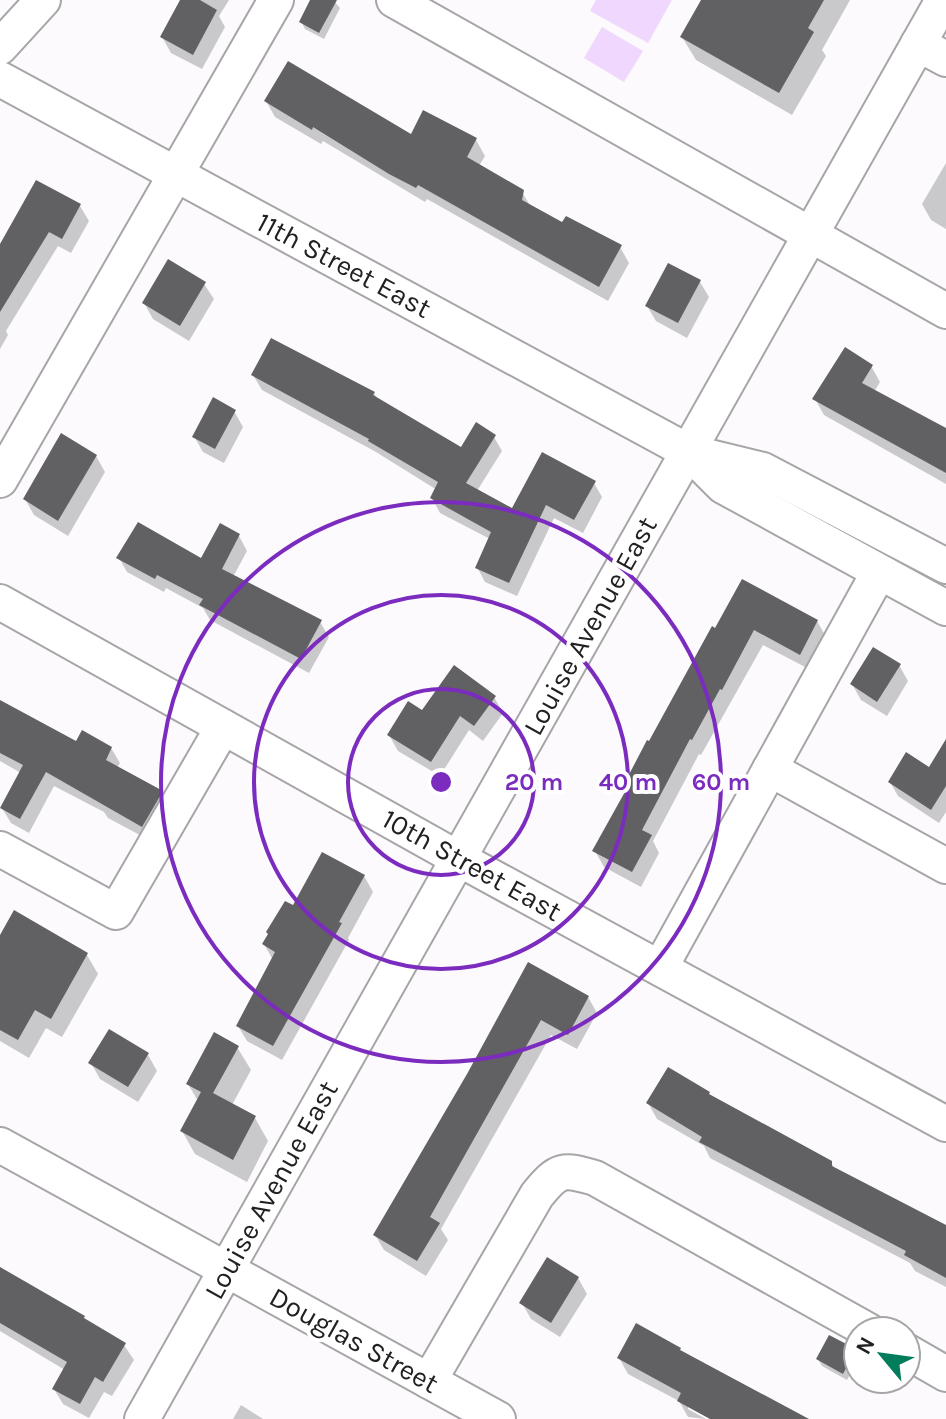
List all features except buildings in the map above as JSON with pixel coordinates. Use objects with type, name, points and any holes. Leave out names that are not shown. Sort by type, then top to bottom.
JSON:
[{"type":"street","points":[[0,47],[43,0]]},
{"type":"street","points":[[0,480],[276,0]]},
{"type":"street","points":[[394,0],[946,311]]},
{"type":"street","name":"Louise Avenue East","points":[[142,1419],[810,235],[932,52],[943,0]]},
{"type":"street","name":"11th Street East","points":[[0,79],[689,452],[763,470],[946,566]]},
{"type":"street","name":"11th Street East","points":[[689,452],[723,486],[946,608]]},
{"type":"street","points":[[660,968],[879,572]]},
{"type":"street","name":"10th Street East","points":[[0,602],[459,859],[946,1124]]},
{"type":"street","points":[[0,849],[116,912],[223,727]]},
{"type":"street","points":[[770,769],[946,866]]},
{"type":"street","name":"Douglas Street","points":[[0,1145],[498,1419]]},
{"type":"street","points":[[429,1381],[537,1195],[552,1177],[569,1171],[595,1178],[842,1316]]},
{"type":"street","points":[[922,1360],[946,1374]]},
{"type":"shaded area","points":[[596,0],[672,0],[648,43],[590,11]]},
{"type":"shaded area","points":[[602,27],[643,51],[624,82],[584,58]]}]
